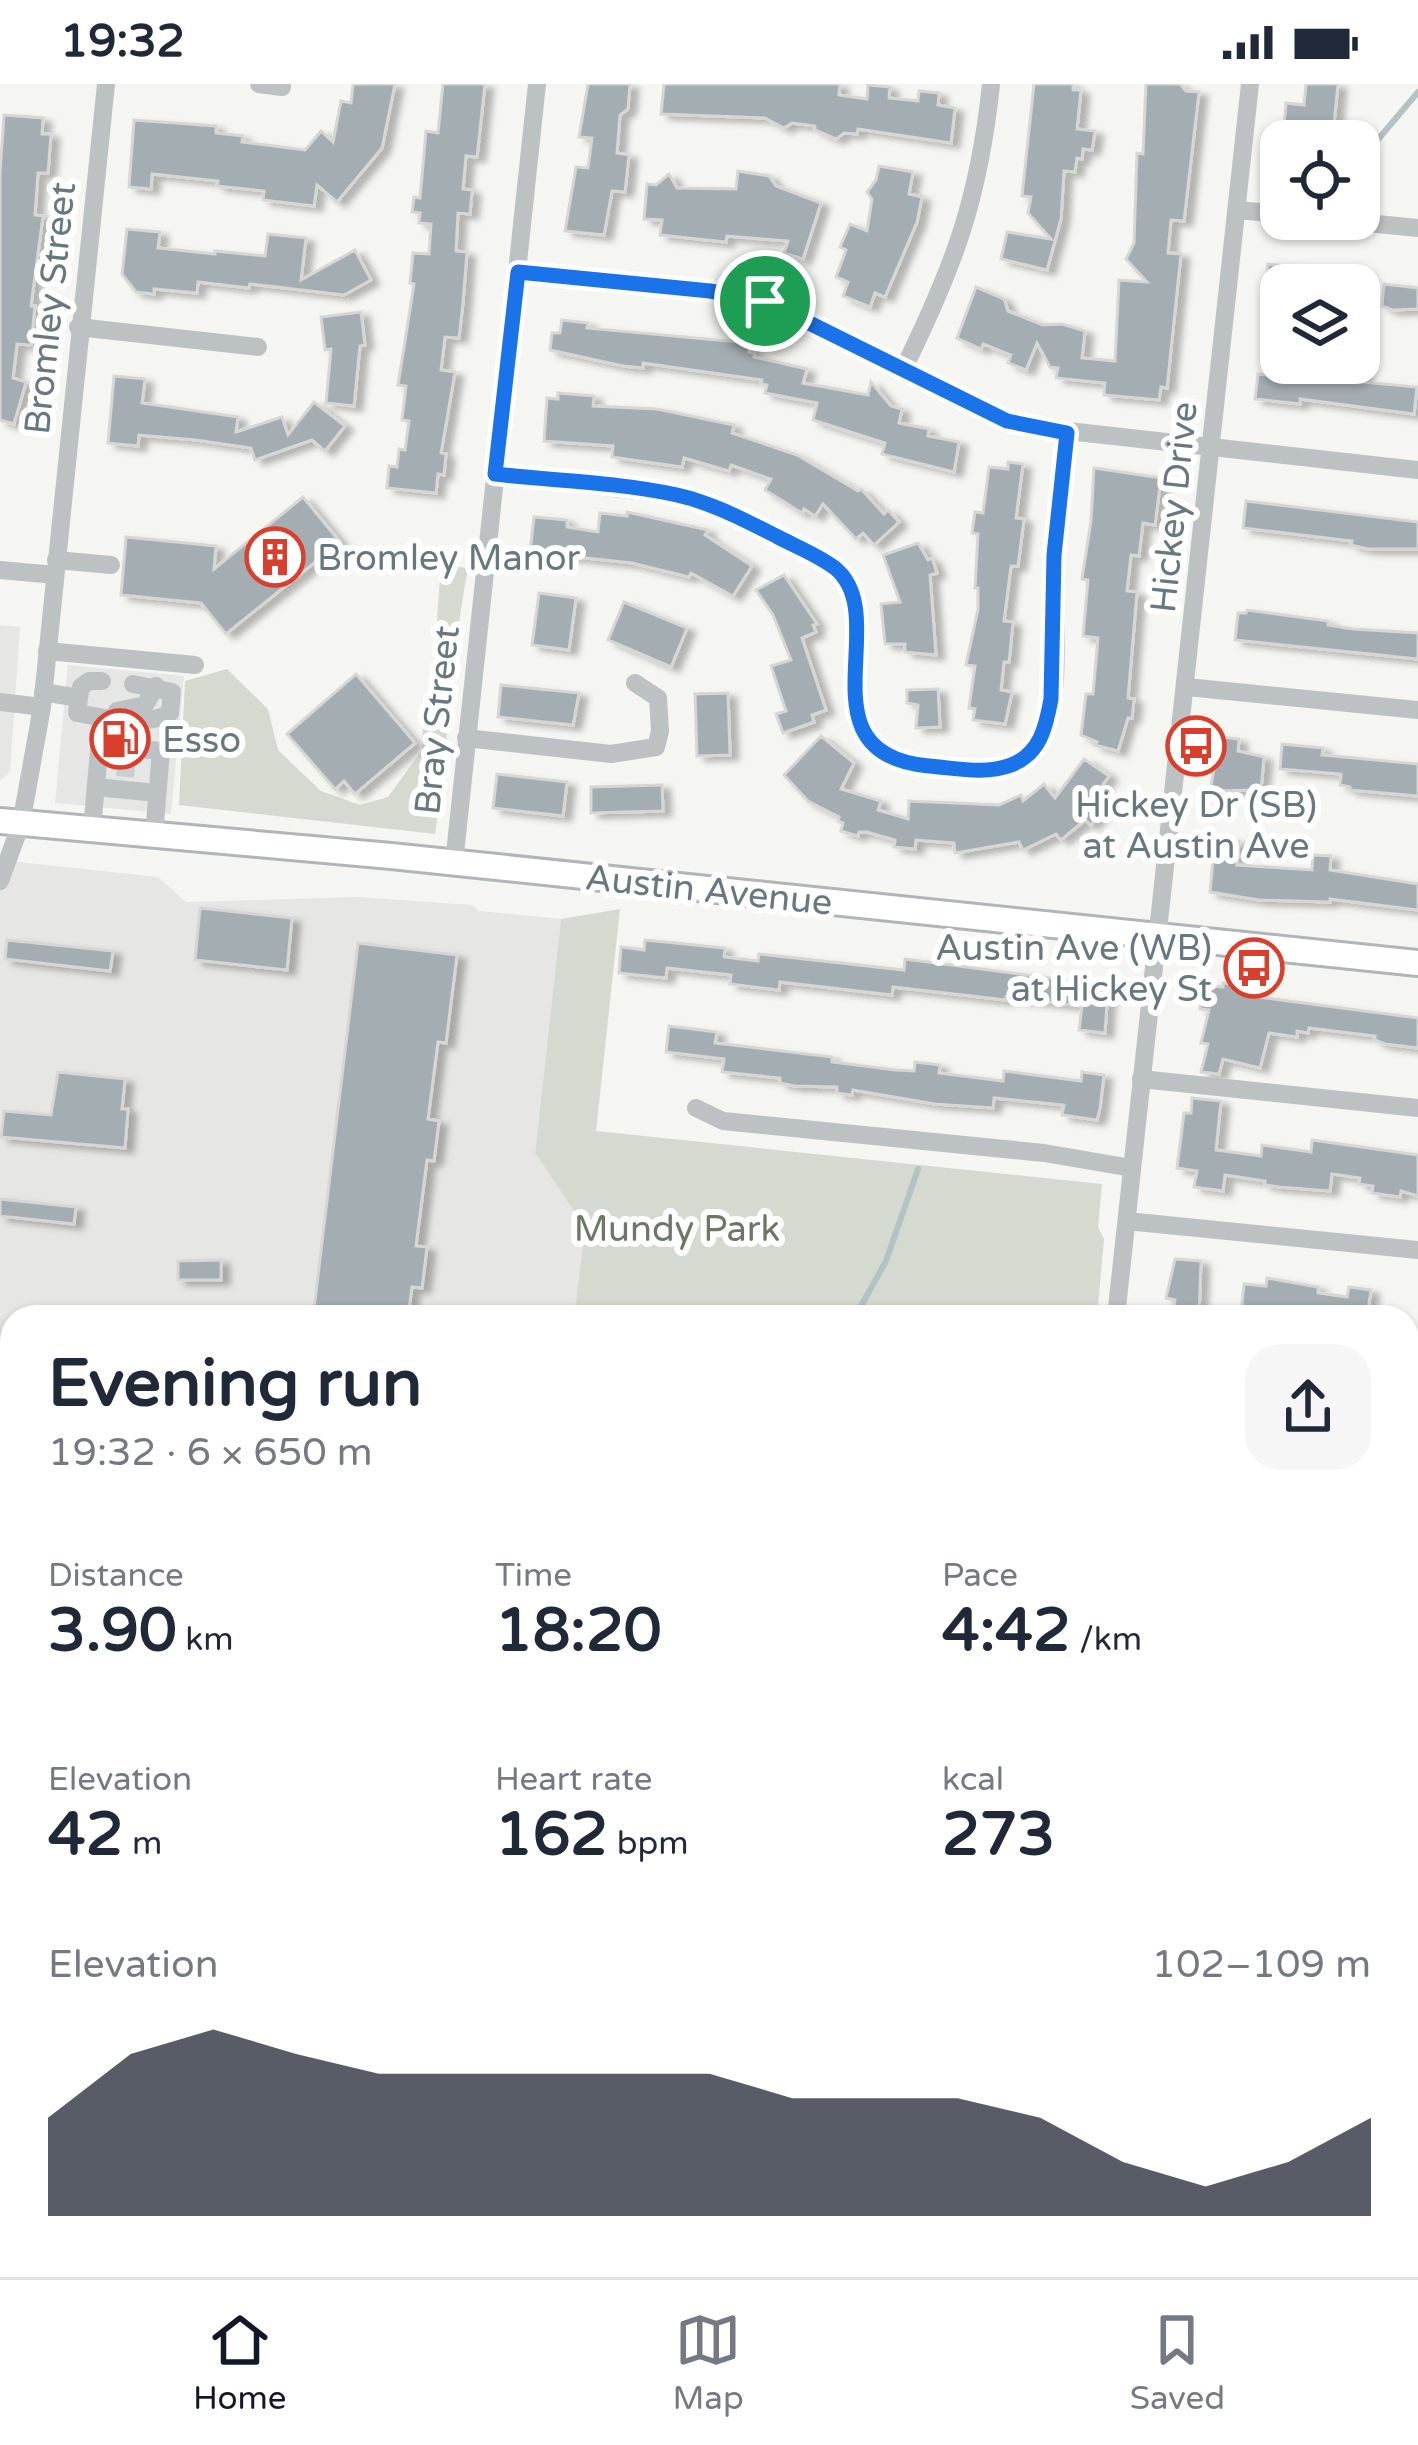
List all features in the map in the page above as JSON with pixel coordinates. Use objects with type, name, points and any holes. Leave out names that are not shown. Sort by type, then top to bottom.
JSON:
[{"type":"main road","name":"Austin Avenue","points":[[11,822],[454,862],[1418,963]]},
{"type":"street","name":"Bromley Street","points":[[0,880],[43,699],[106,84]]},
{"type":"street","points":[[259,84],[282,87]]},
{"type":"street","name":"Bray Street","points":[[454,862],[537,84]]},
{"type":"street","points":[[903,370],[964,235],[985,140],[991,84]]},
{"type":"street","name":"Hickey Drive","points":[[1117,1305],[1250,84]]},
{"type":"street","points":[[1237,210],[1260,212]]},
{"type":"street","points":[[1380,224],[1418,228]]},
{"type":"street","points":[[518,272],[749,297],[1007,421],[1067,433],[1418,470]]},
{"type":"street","points":[[78,327],[258,347]]},
{"type":"street","points":[[495,474],[680,496],[730,514],[833,566],[842,575],[854,610],[856,704],[865,734],[884,753],[911,764],[988,771],[1021,761],[1033,751],[1047,722],[1054,667],[1054,555],[1067,433]]},
{"type":"street","points":[[0,570],[111,565]]},
{"type":"street","points":[[47,651],[196,664]]},
{"type":"street","points":[[102,681],[89,681],[82,687],[77,713],[144,721],[170,712],[172,692],[133,684]]},
{"type":"street","points":[[466,738],[611,754],[656,747],[658,698],[635,683]]},
{"type":"street","points":[[1187,687],[1418,710]]},
{"type":"street","points":[[0,702],[79,698]]},
{"type":"street","points":[[92,830],[96,787],[108,756],[102,718]]},
{"type":"street","points":[[139,759],[159,771],[154,835]]},
{"type":"street","points":[[96,787],[157,794]]},
{"type":"street","points":[[1141,1078],[1418,1108]]},
{"type":"street","points":[[696,1108],[723,1120],[1044,1153],[1132,1168]]},
{"type":"street","points":[[1127,1221],[1418,1250]]},
{"type":"shaded area","points":[[0,625],[20,627],[10,772],[0,780]]},
{"type":"shaded area","name":"Esso","points":[[68,665],[184,676],[171,814],[55,803]]},
{"type":"shaded area","points":[[0,860],[158,877],[186,902],[359,897],[472,905],[479,911],[561,919],[535,1153],[585,1228],[575,1305],[0,1305]]},
{"type":"green space","points":[[441,565],[468,568],[435,834],[179,805],[185,681],[227,669],[268,709],[278,750],[321,791],[360,805],[388,797],[422,750],[432,688]]},
{"type":"green space","name":"Mundy Park","points":[[620,909],[596,1131],[1102,1184],[1098,1227],[1104,1239],[1098,1305],[575,1305],[585,1228],[535,1153],[561,919]]},
{"type":"building","points":[[353,84],[395,84],[382,148],[337,202],[317,185],[314,206],[263,200],[264,191],[217,186],[218,181],[152,174],[151,189],[129,187],[134,120],[216,126],[216,133],[243,136],[242,142],[305,150],[321,131],[333,142],[341,101],[351,103]]},
{"type":"building","points":[[443,84],[485,84],[477,157],[466,156],[463,189],[472,190],[470,214],[458,213],[456,251],[467,252],[459,338],[445,337],[441,370],[455,372],[441,453],[446,454],[444,475],[438,474],[436,493],[387,488],[389,466],[397,467],[399,449],[405,450],[409,421],[402,420],[406,386],[398,385],[414,284],[410,283],[413,253],[429,254],[431,224],[419,223],[420,213],[412,212],[414,197],[420,198],[426,131],[438,133]]},
{"type":"building","points":[[588,84],[630,84],[628,109],[620,115],[617,153],[629,155],[625,192],[612,191],[604,235],[565,231],[576,167],[588,168],[592,138],[579,137]]},
{"type":"building","points":[[664,84],[840,84],[839,95],[867,99],[868,85],[890,87],[889,98],[918,101],[919,91],[939,93],[938,105],[955,108],[951,143],[858,129],[857,134],[844,133],[836,139],[815,126],[792,123],[784,128],[765,118],[661,114]]},
{"type":"building","points":[[1034,84],[1073,84],[1073,90],[1081,90],[1077,129],[1095,131],[1092,150],[1083,149],[1075,172],[1064,171],[1061,219],[1047,270],[1001,259],[1007,232],[1051,239],[1028,213],[1031,197],[1022,196]]},
{"type":"building","points":[[1146,84],[1180,84],[1186,91],[1199,92],[1184,221],[1171,220],[1168,253],[1181,254],[1167,388],[1161,387],[1159,400],[1104,395],[1105,383],[1056,378],[1058,368],[1050,367],[1037,343],[1026,370],[1008,363],[1011,355],[957,338],[976,287],[1004,299],[1008,311],[1043,325],[1062,324],[1085,331],[1082,358],[1115,361],[1119,280],[1147,282],[1126,259],[1134,243],[1137,153],[1143,154]]},
{"type":"building","points":[[1306,84],[1338,84],[1334,120],[1284,120],[1286,103],[1304,105]]},
{"type":"building","points":[[4,115],[43,118],[42,134],[51,134],[48,173],[38,173],[35,215],[43,216],[31,306],[35,306],[31,345],[17,344],[13,378],[26,382],[14,424],[0,420]]},
{"type":"building","points":[[879,166],[913,172],[909,194],[922,197],[917,222],[885,297],[875,293],[870,307],[843,296],[848,282],[836,277],[846,250],[840,247],[850,224],[867,231],[872,199],[867,192]]},
{"type":"building","points":[[738,171],[769,176],[776,186],[821,203],[803,259],[784,253],[788,241],[727,236],[726,242],[660,235],[662,220],[644,219],[647,184],[656,185],[669,174],[677,188],[736,189]]},
{"type":"building","points":[[127,229],[160,232],[158,248],[215,254],[265,256],[268,234],[306,238],[301,280],[355,250],[371,280],[344,295],[198,282],[197,293],[136,292],[122,274]]},
{"type":"building","points":[[1384,284],[1418,288],[1418,309],[1382,306]]},
{"type":"building","points":[[361,312],[365,345],[360,346],[354,406],[326,403],[331,349],[325,350],[321,317]]},
{"type":"building","points":[[562,320],[588,323],[587,328],[750,343],[754,357],[807,369],[803,383],[868,395],[871,382],[891,406],[902,409],[899,423],[929,429],[928,436],[959,442],[954,472],[882,454],[885,443],[813,420],[817,403],[765,393],[767,385],[762,380],[643,363],[643,368],[623,366],[550,350],[552,333],[560,333]]},
{"type":"building","points":[[1258,374],[1260,384],[1417,387],[1414,414],[1300,399],[1300,404],[1255,399]]},
{"type":"building","points":[[114,376],[145,379],[142,403],[238,417],[236,432],[282,417],[288,435],[314,402],[345,426],[325,451],[312,440],[255,460],[251,448],[196,440],[139,435],[138,446],[108,443]]},
{"type":"building","points":[[558,393],[594,396],[593,406],[657,409],[734,425],[732,433],[797,455],[861,489],[884,514],[888,510],[899,522],[874,545],[863,533],[856,539],[823,504],[815,516],[804,509],[802,513],[765,490],[771,479],[731,465],[729,471],[684,458],[682,467],[612,457],[613,446],[544,441],[547,398],[558,399]]},
{"type":"building","points":[[1008,462],[1023,464],[1016,518],[1024,519],[1018,566],[1011,566],[1004,621],[1013,622],[1001,690],[1012,692],[1005,724],[973,720],[975,709],[969,708],[975,666],[966,665],[978,609],[978,534],[972,533],[975,512],[983,513],[989,467],[1008,469]]},
{"type":"building","points":[[1094,468],[1161,478],[1155,525],[1143,523],[1139,556],[1131,555],[1127,591],[1137,592],[1128,698],[1134,699],[1132,718],[1128,718],[1118,751],[1095,745],[1097,742],[1081,735],[1086,694],[1093,694],[1098,638],[1083,636],[1088,580],[1082,579]]},
{"type":"building","name":"Bromley Manor","points":[[303,497],[340,542],[226,634],[201,603],[121,595],[126,537],[216,546],[214,569]]},
{"type":"building","points":[[1246,501],[1418,522],[1418,549],[1368,549],[1351,545],[1352,541],[1243,528]]},
{"type":"building","points":[[627,512],[708,530],[705,535],[752,566],[733,596],[691,573],[689,577],[632,563],[530,552],[534,517],[567,520],[567,527],[598,532],[600,513],[627,516]]},
{"type":"building","points":[[918,543],[928,560],[932,558],[937,573],[930,575],[936,655],[905,652],[905,644],[885,644],[881,604],[900,602],[883,555]]},
{"type":"building","points":[[784,575],[817,624],[813,625],[816,632],[802,638],[826,710],[812,715],[814,722],[783,733],[776,714],[786,711],[771,666],[791,660],[773,615],[756,590]]},
{"type":"building","points":[[539,593],[576,598],[569,650],[532,645]]},
{"type":"building","points":[[624,602],[687,628],[671,667],[608,640]]},
{"type":"building","points":[[1247,610],[1353,629],[1418,633],[1418,659],[1235,640],[1238,613]]},
{"type":"building","points":[[356,674],[415,743],[355,794],[344,781],[335,789],[287,734]]},
{"type":"building","points":[[501,685],[579,693],[573,725],[498,717]]},
{"type":"building","points":[[938,689],[940,727],[916,728],[918,705],[907,703],[907,690]]},
{"type":"building","points":[[728,693],[730,755],[697,756],[695,694]]},
{"type":"building","points":[[821,736],[854,763],[841,789],[881,801],[878,810],[908,819],[909,801],[999,805],[1021,795],[1023,801],[1044,784],[1055,798],[1084,759],[1109,776],[1095,803],[1103,809],[1091,825],[1085,820],[1061,840],[1056,834],[1023,850],[1019,842],[955,853],[954,843],[916,840],[915,849],[894,847],[895,840],[841,831],[839,817],[808,801],[784,775]]},
{"type":"building","points":[[1220,737],[1239,739],[1238,751],[1264,757],[1261,790],[1210,791]]},
{"type":"building","points":[[1282,744],[1323,748],[1322,755],[1418,764],[1418,796],[1350,790],[1340,785],[1341,774],[1280,769]]},
{"type":"building","points":[[497,774],[567,782],[563,816],[493,808]]},
{"type":"building","points":[[662,785],[663,811],[591,813],[591,787]]},
{"type":"building","points":[[1215,839],[1239,841],[1237,865],[1312,870],[1313,855],[1331,856],[1330,870],[1418,884],[1418,910],[1330,899],[1259,900],[1210,892]]},
{"type":"building","points":[[200,908],[292,918],[287,970],[195,960]]},
{"type":"building","points":[[7,940],[113,951],[110,971],[5,959]]},
{"type":"building","points":[[645,940],[725,948],[724,957],[758,961],[759,954],[904,970],[905,959],[1065,980],[1065,985],[1108,989],[1105,1033],[1079,1030],[1082,1006],[893,987],[892,995],[780,982],[779,990],[730,984],[731,975],[667,968],[666,978],[619,973],[621,947],[644,950]]},
{"type":"building","points":[[358,943],[457,955],[446,1043],[438,1042],[428,1119],[439,1121],[434,1161],[427,1160],[416,1246],[427,1247],[422,1288],[412,1287],[410,1305],[314,1305]]},
{"type":"building","points":[[1223,983],[1248,985],[1247,992],[1259,993],[1258,997],[1418,1018],[1418,1048],[1385,1044],[1375,1036],[1309,1028],[1308,1033],[1297,1031],[1297,1037],[1269,1033],[1260,1068],[1223,1059],[1219,1074],[1201,1072],[1208,1044],[1201,1043],[1209,1010],[1200,1009],[1203,985],[1223,987]]},
{"type":"building","points":[[669,1026],[717,1032],[715,1043],[896,1070],[914,1071],[915,1062],[940,1065],[939,1073],[1003,1081],[1004,1071],[1081,1081],[1082,1072],[1104,1075],[1100,1108],[1097,1120],[1062,1115],[1064,1105],[994,1098],[993,1108],[935,1104],[853,1090],[852,1095],[837,1093],[837,1087],[795,1086],[780,1083],[780,1078],[722,1072],[724,1059],[666,1052]]},
{"type":"building","points":[[58,1072],[125,1079],[125,1148],[1,1137],[4,1111],[51,1115]]},
{"type":"building","points":[[1192,1098],[1221,1101],[1216,1150],[1261,1156],[1262,1145],[1311,1152],[1312,1140],[1418,1155],[1418,1196],[1401,1191],[1400,1197],[1372,1193],[1373,1186],[1359,1184],[1360,1178],[1332,1174],[1330,1191],[1265,1185],[1265,1181],[1225,1175],[1223,1191],[1194,1187],[1197,1171],[1177,1168],[1184,1113],[1191,1113]]},
{"type":"building","points":[[0,1199],[76,1207],[74,1224],[0,1216]]},
{"type":"building","points":[[1175,1259],[1201,1261],[1199,1305],[1174,1305],[1175,1300],[1166,1298]]},
{"type":"building","points":[[221,1260],[221,1280],[178,1280],[178,1261]]},
{"type":"building","points":[[1267,1278],[1347,1297],[1349,1287],[1371,1290],[1369,1305],[1242,1305],[1244,1284],[1266,1286]]},
{"type":"waterway","points":[[1380,137],[1418,92]]},
{"type":"waterway","points":[[862,1305],[886,1261],[918,1169]]},
{"type":"tunnel","points":[[119,747],[140,749]]},
{"type":"tunnel","points":[[117,767],[138,769]]},
{"type":"place","name":"Bromley Manor","points":[[275,557]]},
{"type":"place","name":"Esso","points":[[120,739]]},
{"type":"place","name":"Hickey Dr (SB) at Austin Ave","points":[[1196,746]]},
{"type":"place","name":"Austin Ave (WB) at Hickey St","points":[[1254,968]]},
{"type":"route","points":[[518,272],[765,301],[1007,421],[1067,433],[1054,555],[1051,699],[1041,738],[1021,761],[988,771],[911,764],[873,743],[865,734],[856,704],[854,610],[848,589],[833,566],[812,554],[730,514],[680,496],[495,474],[518,272]]}]
